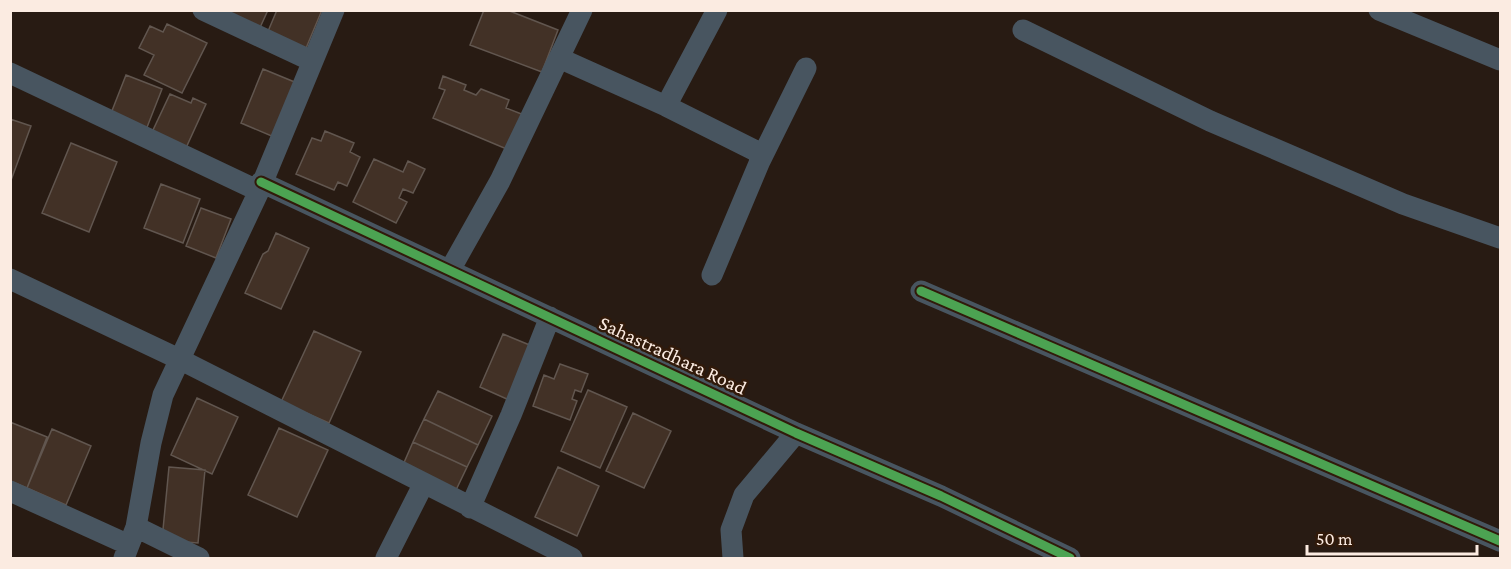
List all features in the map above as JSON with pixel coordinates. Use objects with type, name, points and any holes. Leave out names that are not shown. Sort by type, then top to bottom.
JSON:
[{"type":"street","points":[[203,10],[312,61]]},
{"type":"street","points":[[130,543],[163,395],[260,186],[334,10]]},
{"type":"street","points":[[450,270],[500,181],[582,10]]},
{"type":"street","points":[[666,106],[717,10]]},
{"type":"street","points":[[1378,10],[1500,60]]},
{"type":"street","points":[[1023,30],[1220,126],[1403,204],[1500,238]]},
{"type":"street","points":[[559,58],[756,150],[760,161]]},
{"type":"street","points":[[712,275],[760,161],[806,68]]},
{"type":"street","name":"Sahastradhara Road","points":[[10,73],[450,270],[796,434],[941,496],[1070,558]]},
{"type":"street","points":[[10,279],[179,359],[423,485],[572,558]]},
{"type":"street","points":[[921,291],[1500,541]]},
{"type":"street","points":[[470,508],[512,415],[550,317]]},
{"type":"street","points":[[733,558],[731,530],[744,495],[796,434]]},
{"type":"street","points":[[386,558],[423,485]]},
{"type":"street","points":[[10,491],[130,543],[199,558]]},
{"type":"building","points":[[224,10],[268,10],[258,32]]},
{"type":"building","points":[[277,10],[322,10],[304,53],[266,36]]},
{"type":"building","points":[[484,10],[507,10],[558,30],[542,72],[470,45]]},
{"type":"building","points":[[167,24],[207,43],[182,93],[144,75],[154,55],[139,48],[150,26],[163,32]]},
{"type":"building","points":[[263,69],[297,83],[274,137],[241,123]]},
{"type":"building","points":[[126,75],[162,89],[142,140],[106,126]]},
{"type":"building","points":[[443,76],[466,85],[464,90],[476,95],[481,89],[509,100],[506,108],[524,115],[509,150],[433,118],[445,90],[439,88]]},
{"type":"building","points":[[170,94],[191,103],[193,98],[206,104],[180,161],[146,145]]},
{"type":"building","points":[[10,119],[31,126],[10,183]]},
{"type":"building","points":[[325,131],[354,143],[350,152],[360,157],[347,186],[338,182],[334,190],[296,174],[312,138],[321,141]]},
{"type":"building","points":[[71,143],[117,162],[89,232],[42,213]]},
{"type":"building","points":[[374,159],[403,172],[408,161],[425,169],[413,193],[403,189],[399,198],[407,202],[396,223],[353,202]]},
{"type":"building","points":[[161,184],[200,199],[183,243],[144,228]]},
{"type":"building","points":[[201,208],[231,219],[216,258],[186,246]]},
{"type":"building","points":[[276,233],[309,248],[281,309],[245,293],[263,254],[268,251]]},
{"type":"building","points":[[314,331],[361,352],[329,423],[281,402]]},
{"type":"building","points":[[503,334],[532,346],[509,400],[480,387]]},
{"type":"building","points":[[560,364],[588,374],[581,392],[575,390],[572,399],[577,401],[570,420],[533,406],[544,375],[554,379]]},
{"type":"building","points":[[588,390],[627,407],[600,468],[561,451]]},
{"type":"building","points":[[438,391],[492,416],[478,445],[424,419]]},
{"type":"building","points":[[197,398],[238,417],[212,474],[171,455]]},
{"type":"building","points":[[633,413],[671,431],[644,488],[606,471]]},
{"type":"building","points":[[424,419],[478,445],[467,467],[413,442]]},
{"type":"building","points":[[10,422],[47,437],[27,488],[10,481]]},
{"type":"building","points":[[279,428],[328,450],[297,517],[248,495]]},
{"type":"building","points":[[52,429],[91,446],[66,505],[27,488]]},
{"type":"building","points":[[413,442],[467,467],[456,490],[403,465]]},
{"type":"building","points":[[169,467],[205,470],[198,543],[162,540]]},
{"type":"building","points":[[558,467],[599,486],[577,536],[535,517]]},
{"type":"cycle path","points":[[261,182],[796,433],[941,496],[1070,558]]},
{"type":"cycle path","points":[[921,291],[1500,541]]}]
